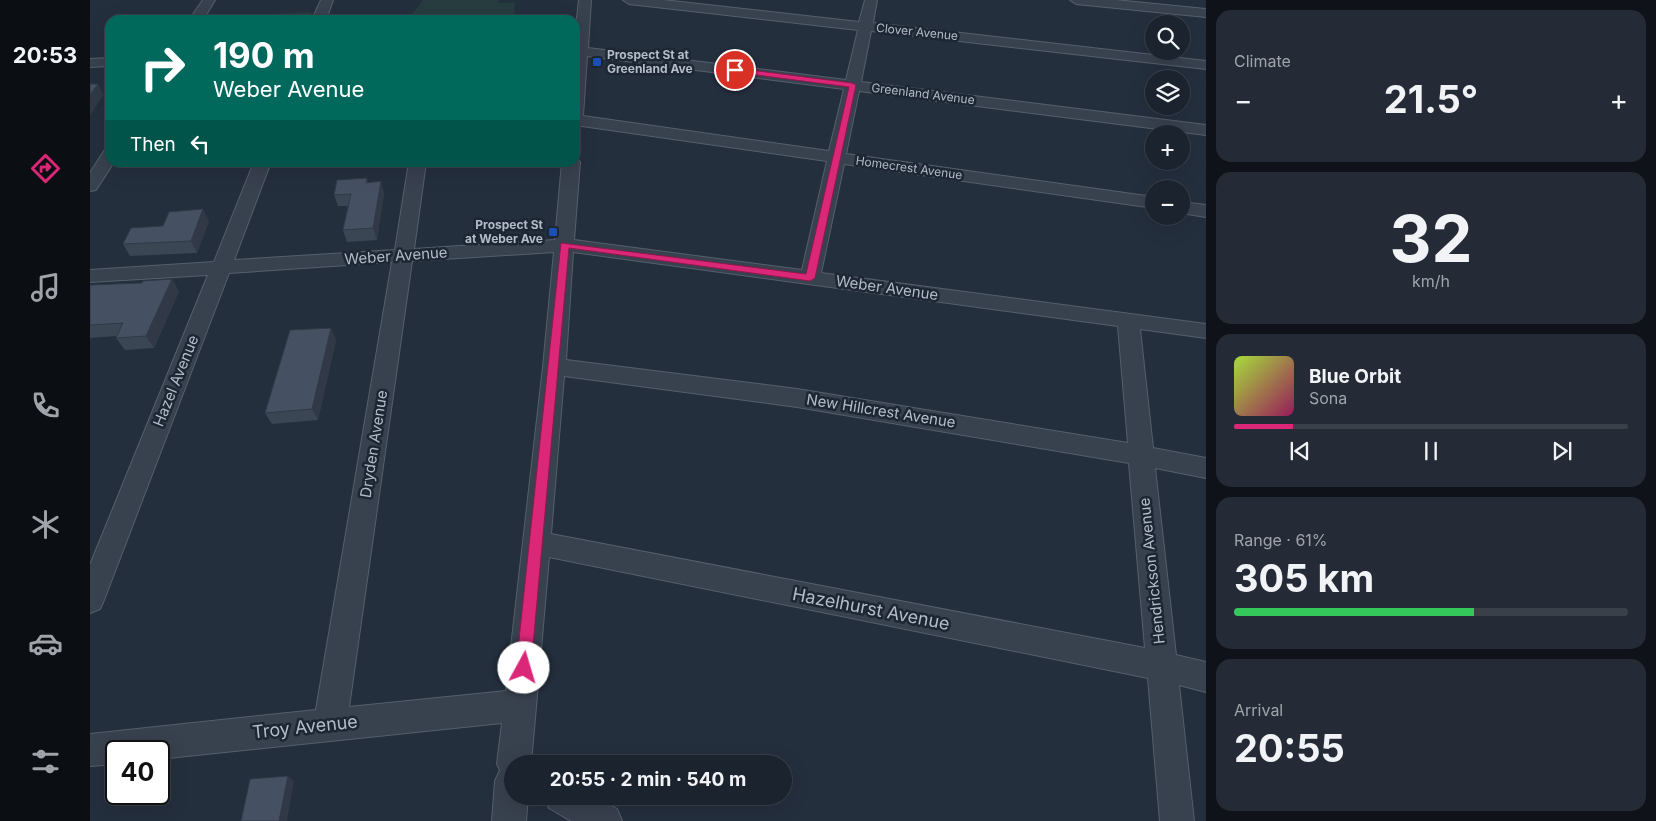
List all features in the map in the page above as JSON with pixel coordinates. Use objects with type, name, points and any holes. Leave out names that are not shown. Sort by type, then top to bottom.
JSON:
[{"type":"street","points":[[199,15],[209,0]]},
{"type":"street","points":[[321,15],[327,0]]},
{"type":"street","points":[[580,37],[585,0]]},
{"type":"street","name":"Clover Avenue","points":[[629,0],[1206,65]]},
{"type":"street","points":[[810,278],[871,0]]},
{"type":"street","points":[[1076,0],[1138,3],[1206,13]]},
{"type":"street","name":"Greenland Avenue","points":[[580,44],[852,85],[1206,130]]},
{"type":"street","points":[[90,63],[105,62]]},
{"type":"street","name":"Homecrest Avenue","points":[[580,121],[1145,202]]},
{"type":"street","points":[[90,186],[105,163]]},
{"type":"street","name":"Hazel Avenue","points":[[90,600],[261,167]]},
{"type":"street","name":"Dryden Avenue","points":[[330,725],[417,167]]},
{"type":"street","points":[[515,755],[554,367],[571,167]]},
{"type":"street","points":[[1190,208],[1206,211]]},
{"type":"street","name":"Weber Avenue","points":[[90,276],[564,245],[1206,331]]},
{"type":"street","name":"Hendrickson Avenue","points":[[1128,320],[1177,821]]},
{"type":"street","name":"New Hillcrest Avenue","points":[[554,367],[689,382],[801,398],[1140,454],[1206,468]]},
{"type":"street","name":"Hazelhurst Avenue","points":[[536,542],[1161,666],[1206,677]]},
{"type":"street","name":"Troy Avenue","points":[[90,750],[520,704]]},
{"type":"street","points":[[509,821],[510,805]]},
{"type":"street","points":[[577,805],[605,821]]},
{"type":"green space","points":[[423,0],[498,0],[499,3],[515,2],[514,15],[412,14]]},
{"type":"green space","points":[[311,12],[310,15],[273,15]]},
{"type":"building","points":[[90,84],[98,84],[90,95]]},
{"type":"building","points":[[367,178],[366,183],[381,181],[373,228],[343,230],[351,194],[334,195],[337,180]]},
{"type":"building","points":[[203,209],[191,241],[123,244],[131,228],[163,226],[169,212]]},
{"type":"building","points":[[172,279],[146,336],[116,338],[123,323],[90,325],[90,285],[142,283],[143,281]]},
{"type":"building","points":[[331,328],[312,409],[265,413],[290,330]]},
{"type":"building","points":[[288,776],[279,821],[241,821],[250,779]]},
{"type":"place","name":"Prospect St at Greenland Ave","points":[[597,62]]},
{"type":"place","name":"Prospect St at Weber Ave","points":[[553,232]]},
{"type":"route","points":[[524,668],[554,367],[564,245],[810,278],[852,85],[735,70]]}]
